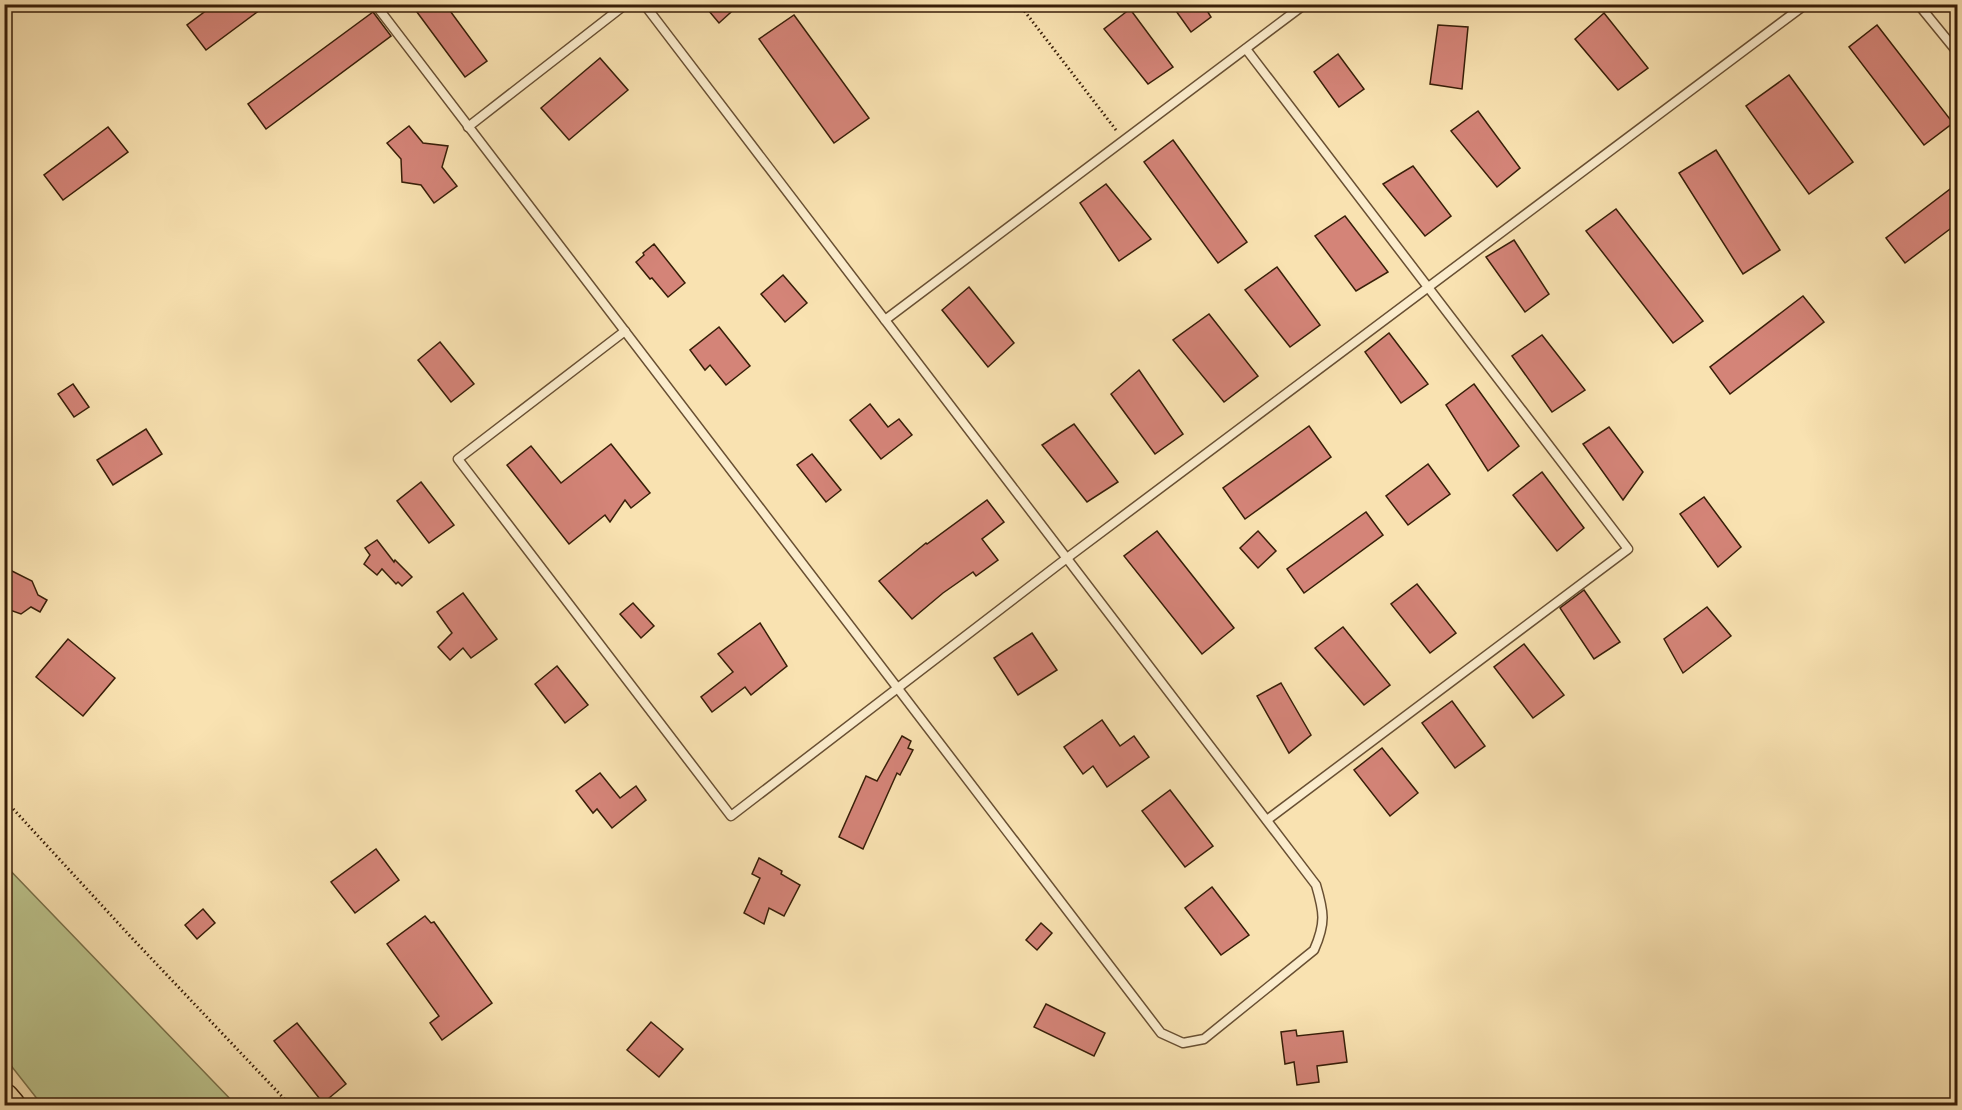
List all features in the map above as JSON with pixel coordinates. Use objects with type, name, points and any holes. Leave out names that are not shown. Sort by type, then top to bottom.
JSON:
[{"type":"highway","points":[[4,1099],[10,1106]]},
{"type":"lane","points":[[375,4],[1161,1033],[1184,1043],[1204,1039],[1314,950],[1322,934],[1323,912],[1316,885],[645,4]]},
{"type":"lane","points":[[468,127],[626,4]]},
{"type":"lane","points":[[885,320],[1305,4]]},
{"type":"lane","points":[[625,332],[458,459],[731,816],[1067,558],[1806,4]]},
{"type":"lane","points":[[1918,4],[1958,53]]},
{"type":"lane","points":[[1246,49],[1628,549],[1267,820]]},
{"type":"path","points":[[1019,4],[1125,141]]},
{"type":"path","points":[[4,799],[291,1106]]},
{"type":"green space","points":[[4,864],[236,1105],[42,1105],[5,1058]]},
{"type":"building","points":[[215,4],[268,4],[206,50],[187,25]]},
{"type":"building","points":[[411,4],[445,4],[487,61],[465,77]]},
{"type":"building","points":[[703,4],[740,4],[719,23]]},
{"type":"building","points":[[1171,4],[1203,4],[1211,17],[1191,32]]},
{"type":"building","points":[[1130,9],[1173,67],[1148,84],[1104,29]]},
{"type":"building","points":[[373,12],[391,36],[266,129],[248,104]]},
{"type":"building","points":[[1604,13],[1648,68],[1618,90],[1575,39]]},
{"type":"building","points":[[794,15],[869,118],[834,143],[759,39]]},
{"type":"building","points":[[1438,25],[1468,27],[1462,89],[1430,84]]},
{"type":"building","points":[[1877,25],[1953,123],[1924,145],[1849,47]]},
{"type":"building","points":[[1338,54],[1364,89],[1339,107],[1314,72]]},
{"type":"building","points":[[600,58],[628,90],[569,140],[541,108]]},
{"type":"building","points":[[1789,75],[1853,162],[1809,194],[1746,106]]},
{"type":"building","points":[[1478,111],[1520,168],[1497,187],[1451,131]]},
{"type":"building","points":[[409,126],[423,143],[448,146],[442,167],[457,186],[434,203],[421,185],[402,182],[401,159],[387,143]]},
{"type":"building","points":[[108,127],[128,152],[63,200],[44,175]]},
{"type":"building","points":[[1173,140],[1247,242],[1218,263],[1144,162]]},
{"type":"building","points":[[1716,150],[1780,250],[1743,274],[1679,173]]},
{"type":"building","points":[[1413,166],[1451,216],[1425,236],[1383,184]]},
{"type":"building","points":[[1958,183],[1958,223],[1905,263],[1886,238]]},
{"type":"building","points":[[1106,184],[1151,239],[1119,261],[1080,203]]},
{"type":"building","points":[[1616,209],[1703,321],[1673,343],[1586,231]]},
{"type":"building","points":[[1345,216],[1388,272],[1356,291],[1315,236]]},
{"type":"building","points":[[1514,240],[1549,294],[1525,312],[1486,257]]},
{"type":"building","points":[[654,244],[685,283],[668,297],[636,262]]},
{"type":"building","points":[[1277,267],[1320,325],[1290,347],[1245,290]]},
{"type":"building","points":[[783,275],[807,303],[785,322],[761,294]]},
{"type":"building","points":[[969,287],[1014,343],[988,367],[942,310]]},
{"type":"building","points":[[1803,296],[1824,322],[1730,394],[1710,367]]},
{"type":"building","points":[[1209,314],[1258,376],[1224,402],[1173,340]]},
{"type":"building","points":[[719,327],[750,366],[726,385],[710,365],[705,370],[690,350]]},
{"type":"building","points":[[1389,333],[1428,384],[1401,403],[1365,352]]},
{"type":"building","points":[[1542,335],[1585,390],[1552,412],[1512,356]]},
{"type":"building","points":[[440,342],[474,384],[451,402],[418,360]]},
{"type":"building","points":[[1139,370],[1183,434],[1155,454],[1111,394]]},
{"type":"building","points":[[73,384],[89,407],[74,417],[58,394]]},
{"type":"building","points":[[1474,384],[1519,446],[1488,471],[1446,405]]},
{"type":"building","points":[[870,404],[888,427],[899,419],[912,435],[881,459],[850,420]]},
{"type":"building","points":[[1074,424],[1118,482],[1087,502],[1042,445]]},
{"type":"building","points":[[1309,426],[1331,457],[1245,519],[1223,488]]},
{"type":"building","points":[[1609,427],[1643,472],[1623,500],[1583,444]]},
{"type":"building","points":[[146,429],[162,454],[113,485],[97,460]]},
{"type":"building","points":[[611,444],[650,493],[631,508],[625,500],[610,522],[605,515],[569,544],[507,465],[531,446],[561,483]]},
{"type":"building","points":[[812,454],[841,490],[826,502],[797,465]]},
{"type":"building","points":[[1428,464],[1450,494],[1408,525],[1386,496]]},
{"type":"building","points":[[1542,472],[1584,528],[1557,551],[1513,495]]},
{"type":"building","points":[[421,482],[454,525],[429,543],[397,501]]},
{"type":"building","points":[[1704,497],[1741,547],[1718,567],[1680,514]]},
{"type":"building","points":[[987,500],[1004,522],[982,539],[998,560],[976,576],[973,572],[912,619],[879,581],[926,543]]},
{"type":"building","points":[[1366,512],[1383,535],[1304,593],[1287,569]]},
{"type":"building","points":[[1157,531],[1234,628],[1202,654],[1124,556]]},
{"type":"building","points":[[1258,531],[1276,551],[1258,568],[1240,548]]},
{"type":"building","points":[[377,540],[394,562],[395,560],[412,577],[402,586],[398,582],[396,584],[382,569],[377,575],[364,564],[370,555],[365,548]]},
{"type":"building","points":[[4,567],[32,581],[38,595],[47,600],[40,612],[31,607],[21,614],[4,608]]},
{"type":"building","points":[[1417,584],[1456,633],[1430,653],[1391,604]]},
{"type":"building","points":[[1584,590],[1620,642],[1594,659],[1560,608]]},
{"type":"building","points":[[463,593],[497,639],[471,658],[463,648],[450,660],[438,647],[452,633],[437,612]]},
{"type":"building","points":[[633,603],[654,626],[641,638],[620,614]]},
{"type":"building","points":[[1707,607],[1731,636],[1683,673],[1664,639]]},
{"type":"building","points":[[760,623],[787,666],[751,695],[745,687],[712,712],[701,697],[733,672],[718,654]]},
{"type":"building","points":[[1343,627],[1390,685],[1364,705],[1315,648]]},
{"type":"building","points":[[1032,633],[1057,670],[1018,695],[994,658]]},
{"type":"building","points":[[68,639],[115,678],[83,716],[36,677]]},
{"type":"building","points":[[1524,644],[1564,695],[1533,718],[1494,667]]},
{"type":"building","points":[[557,666],[588,705],[565,723],[535,684]]},
{"type":"building","points":[[1281,683],[1311,735],[1289,753],[1257,696]]},
{"type":"building","points":[[1452,701],[1485,746],[1455,768],[1422,723]]},
{"type":"building","points":[[1102,720],[1120,746],[1134,736],[1149,757],[1107,787],[1093,766],[1083,774],[1064,747]]},
{"type":"building","points":[[902,736],[911,741],[908,748],[913,750],[900,775],[897,773],[863,849],[839,837],[866,776],[877,781]]},
{"type":"building","points":[[1382,748],[1418,793],[1390,816],[1354,770]]},
{"type":"building","points":[[600,773],[620,798],[636,786],[646,800],[612,828],[597,809],[593,813],[576,791]]},
{"type":"building","points":[[1170,790],[1213,846],[1185,867],[1142,811]]},
{"type":"building","points":[[376,849],[399,880],[355,913],[331,882]]},
{"type":"building","points":[[759,858],[800,885],[784,916],[769,908],[764,924],[744,913],[760,878],[752,874]]},
{"type":"building","points":[[1212,887],[1249,935],[1221,955],[1185,908]]},
{"type":"building","points":[[203,909],[215,923],[197,939],[185,925]]},
{"type":"building","points":[[425,916],[431,923],[434,922],[492,1003],[442,1040],[430,1023],[439,1016],[387,944]]},
{"type":"building","points":[[1041,923],[1052,933],[1037,950],[1026,940]]},
{"type":"building","points":[[1046,1004],[1105,1033],[1094,1056],[1034,1027]]},
{"type":"building","points":[[651,1022],[683,1049],[659,1077],[627,1050]]},
{"type":"building","points":[[297,1023],[346,1084],[323,1103],[274,1041]]},
{"type":"building","points":[[1296,1030],[1297,1036],[1343,1031],[1347,1062],[1317,1066],[1319,1082],[1297,1085],[1294,1062],[1285,1064],[1281,1032]]}]
